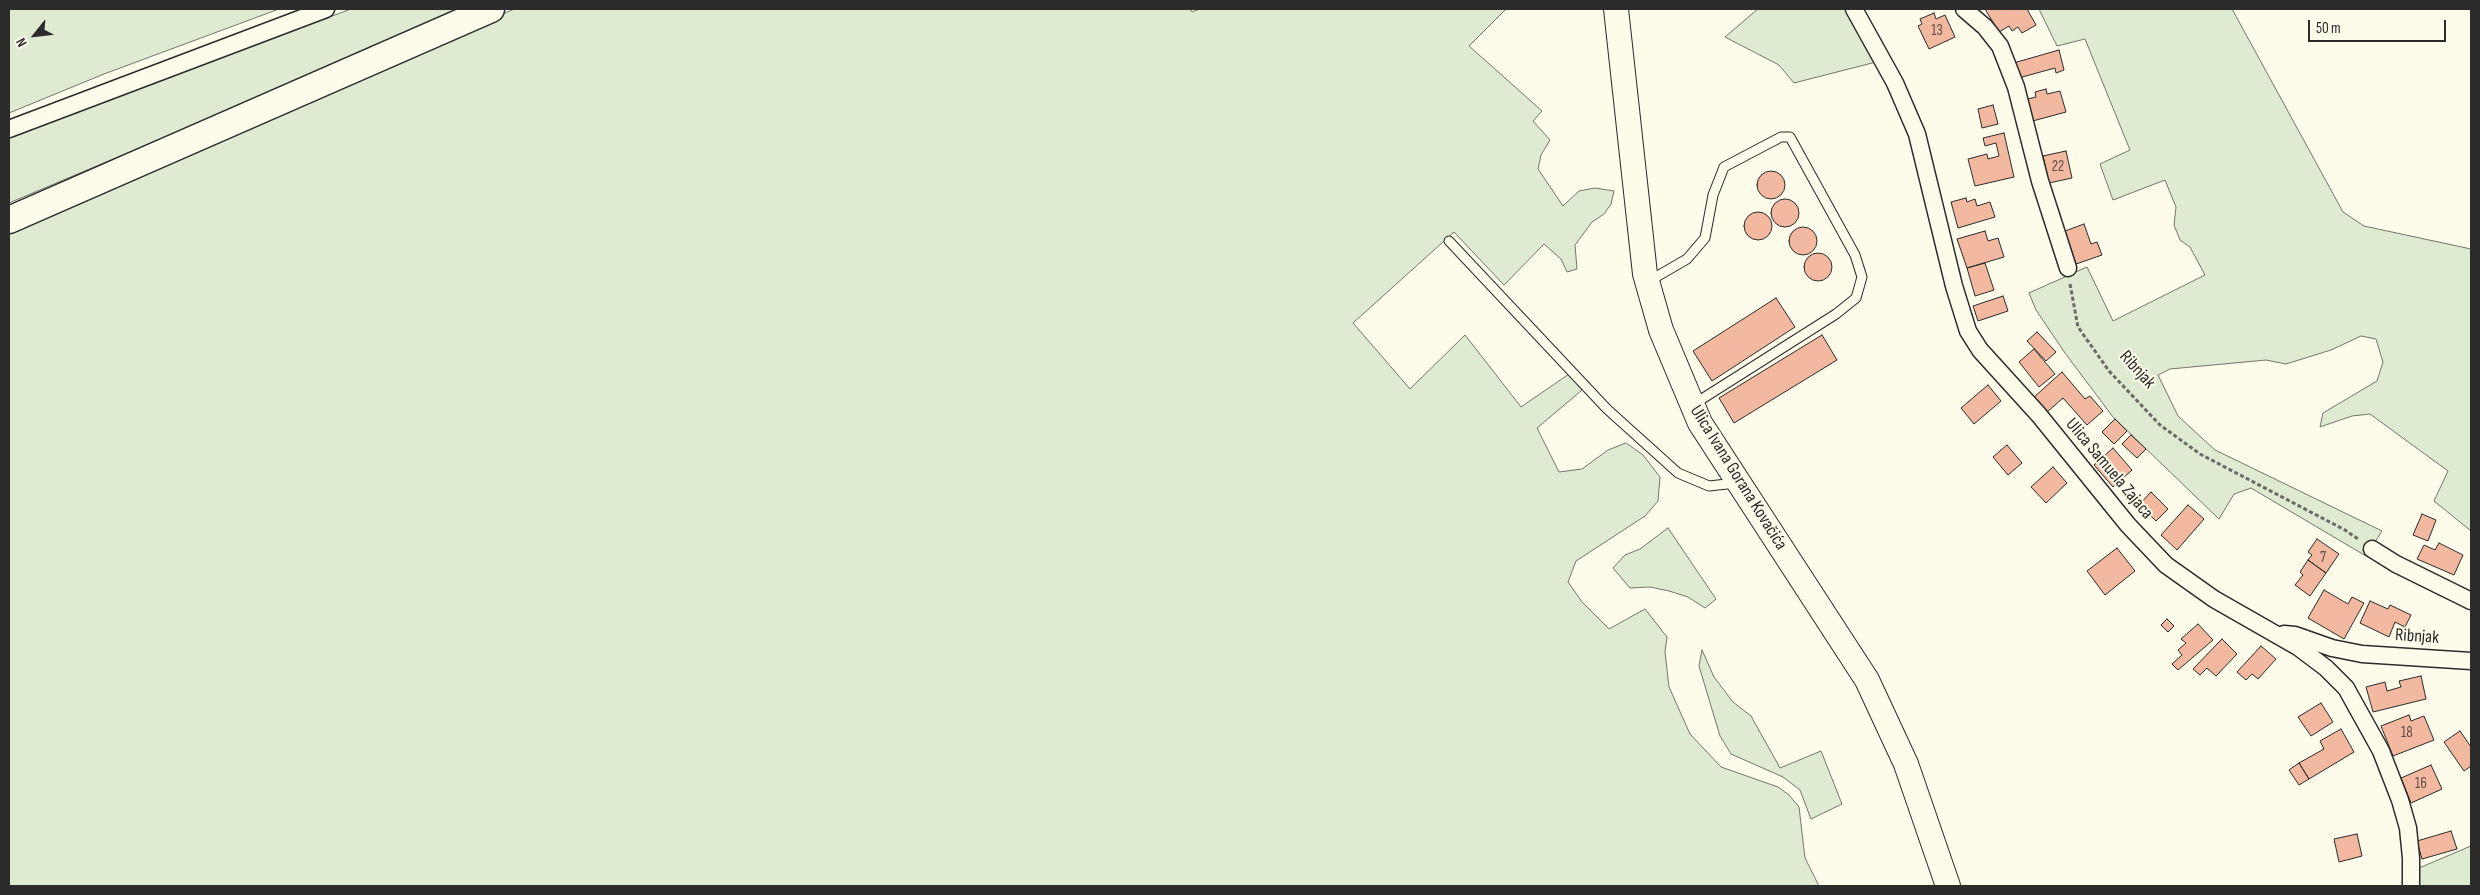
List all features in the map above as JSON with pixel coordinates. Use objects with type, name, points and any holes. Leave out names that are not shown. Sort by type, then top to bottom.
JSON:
[{"type":"main road","points":[[9,220],[491,9]]},
{"type":"main road","name":"Ulica Ivana Gorana Kovačića","points":[[1616,9],[1648,282],[1661,330],[1700,423],[1867,680],[1909,772],[1948,886]]},
{"type":"street","points":[[9,128],[326,9]]},
{"type":"street","name":"Ulica Samuela Zajaca","points":[[1854,9],[1895,83],[1917,134],[1954,286],[1968,331],[1980,350],[2039,415],[2128,525],[2166,565],[2214,599],[2298,647],[2326,668],[2346,688],[2381,751],[2400,800],[2408,828],[2411,858],[2410,886]]},
{"type":"street","points":[[1964,9],[1985,27],[2000,46],[2016,87],[2040,181],[2068,268]]},
{"type":"street","points":[[2372,549],[2396,564],[2471,601]]},
{"type":"street","name":"Ribnjak","points":[[2273,633],[2295,635],[2332,648],[2362,654],[2471,662]]},
{"type":"lane","points":[[1648,282],[1687,259],[1705,238],[1714,195],[1724,167],[1781,137],[1790,137],[1855,255],[1862,277],[1856,298],[1836,314],[1692,406]]},
{"type":"lane","points":[[1449,241],[1607,409],[1678,473],[1709,486],[1738,482]]},
{"type":"path","name":"Ribnjak","points":[[2068,268],[2078,328],[2109,371],[2160,425],[2200,454],[2345,530],[2372,549]]},
{"type":"green space","points":[[9,9],[279,9],[104,74],[9,113]]},
{"type":"green space","points":[[351,9],[457,9],[260,97],[9,203],[9,137]]},
{"type":"green space","points":[[514,9],[1190,9],[1192,12],[1200,9],[1506,9],[1469,46],[1542,111],[1533,121],[1550,140],[1541,155],[1538,169],[1563,206],[1579,191],[1595,188],[1614,191],[1611,204],[1604,214],[1592,222],[1575,245],[1577,269],[1567,272],[1561,259],[1544,244],[1504,285],[1454,232],[1353,323],[1410,389],[1465,335],[1521,407],[1569,374],[1582,390],[1537,428],[1559,472],[1582,469],[1608,450],[1626,443],[1643,455],[1660,477],[1658,501],[1645,516],[1576,561],[1568,582],[1582,602],[1609,629],[1645,609],[1667,637],[1665,652],[1669,687],[1690,734],[1721,767],[1778,787],[1789,795],[1799,807],[1805,858],[1819,886],[9,886],[9,231]]},
{"type":"green space","points":[[1758,9],[1848,9],[1876,62],[1794,83],[1779,65],[1725,37]]},
{"type":"green space","points":[[2039,9],[2232,9],[2343,212],[2364,226],[2471,249],[2471,531],[2434,501],[2448,471],[2370,414],[2352,416],[2320,427],[2323,413],[2377,381],[2383,362],[2376,339],[2361,336],[2331,350],[2286,364],[2266,360],[2170,369],[2158,375],[2178,416],[2215,450],[2382,531],[2366,556],[2251,488],[2234,494],[2219,519],[2113,417],[2065,353],[2036,310],[2029,293],[2087,267],[2113,321],[2205,275],[2190,247],[2180,240],[2174,225],[2176,207],[2165,180],[2113,200],[2100,164],[2130,150],[2085,39],[2057,46]]},
{"type":"green space","points":[[1668,528],[1716,599],[1705,608],[1688,597],[1669,591],[1650,587],[1630,588],[1613,568],[1625,555],[1640,549]]},
{"type":"green space","points":[[1702,650],[1714,677],[1733,702],[1751,716],[1780,768],[1821,751],[1842,804],[1811,819],[1800,790],[1783,777],[1731,754],[1720,736],[1699,666]]},
{"type":"green space","points":[[2471,846],[2471,886],[2419,886],[2419,868]]},
{"type":"building","points":[[1985,9],[2027,9],[2036,25],[2022,33],[2018,27],[2012,31],[2009,26],[1999,32]]},
{"type":"building","points":[[1934,13],[1936,19],[1945,15],[1955,37],[1929,49],[1918,26],[1922,24],[1920,19]]},
{"type":"building","points":[[2059,50],[2064,70],[2056,73],[2055,68],[2015,79],[2010,64]]},
{"type":"building","points":[[2046,89],[2047,94],[2060,91],[2066,112],[2029,122],[2023,100],[2036,97],[2035,92]]},
{"type":"building","points":[[1993,105],[1998,124],[1982,128],[1978,109]]},
{"type":"building","points":[[2004,133],[2014,177],[1975,186],[1968,159],[1987,154],[1988,159],[1999,156],[1996,143],[1985,146],[1983,138]]},
{"type":"building","points":[[2066,151],[2072,178],[2049,183],[2043,156]]},
{"type":"building","points":[[1771,171],[1781,175],[1785,185],[1781,195],[1771,199],[1761,195],[1757,185],[1761,175]]},
{"type":"building","points":[[1966,198],[1967,202],[1975,199],[1977,206],[1990,202],[1995,217],[1958,228],[1951,202]]},
{"type":"building","points":[[1785,199],[1795,203],[1799,213],[1795,223],[1785,227],[1775,223],[1771,213],[1775,203]]},
{"type":"building","points":[[1758,212],[1768,216],[1772,226],[1768,236],[1758,240],[1748,236],[1744,226],[1748,216]]},
{"type":"building","points":[[2084,224],[2091,244],[2097,242],[2102,255],[2076,264],[2065,231]]},
{"type":"building","points":[[1803,227],[1813,231],[1817,241],[1813,251],[1803,255],[1793,251],[1789,241],[1793,231]]},
{"type":"building","points":[[1985,231],[1988,241],[1998,238],[2004,257],[1967,268],[1957,239]]},
{"type":"building","points":[[1818,253],[1828,257],[1832,267],[1828,277],[1818,281],[1808,277],[1804,267],[1808,257]]},
{"type":"building","points":[[1985,263],[1994,290],[1975,296],[1967,268]]},
{"type":"building","points":[[2003,296],[2008,311],[1978,321],[1973,306]]},
{"type":"building","points":[[1776,298],[1795,327],[1712,381],[1693,351]]},
{"type":"building","points":[[2037,332],[2056,352],[2046,361],[2027,341]]},
{"type":"building","points":[[1822,335],[1837,360],[1734,423],[1719,398]]},
{"type":"building","points":[[2034,349],[2055,374],[2039,387],[2019,362]]},
{"type":"building","points":[[2062,372],[2085,399],[2090,396],[2103,411],[2087,425],[2063,398],[2046,413],[2033,398]]},
{"type":"building","points":[[1988,385],[2001,401],[1974,424],[1961,408]]},
{"type":"building","points":[[2115,419],[2127,431],[2114,444],[2102,432]]},
{"type":"building","points":[[2131,435],[2146,449],[2137,458],[2122,444]]},
{"type":"building","points":[[2007,445],[2022,463],[2008,475],[1993,457]]},
{"type":"building","points":[[2113,448],[2132,470],[2113,487],[2094,465]]},
{"type":"building","points":[[2053,467],[2067,483],[2046,503],[2031,487]]},
{"type":"building","points":[[2151,492],[2168,509],[2156,521],[2139,505]]},
{"type":"building","points":[[2188,505],[2204,519],[2177,550],[2161,535]]},
{"type":"building","points":[[2422,514],[2436,520],[2428,541],[2413,535]]},
{"type":"building","points":[[2317,539],[2339,554],[2326,573],[2308,560],[2312,555],[2308,552]]},
{"type":"building","points":[[2439,543],[2463,555],[2454,575],[2417,559],[2424,545],[2435,550]]},
{"type":"building","points":[[2117,548],[2135,571],[2105,595],[2087,571]]},
{"type":"building","points":[[2308,560],[2326,573],[2310,596],[2295,585],[2303,575],[2300,572]]},
{"type":"building","points":[[2324,590],[2348,604],[2352,597],[2364,603],[2344,639],[2308,618]]},
{"type":"building","points":[[2370,601],[2388,609],[2390,605],[2411,615],[2405,627],[2395,622],[2389,637],[2360,623]]},
{"type":"building","points":[[2167,619],[2174,626],[2168,632],[2161,625]]},
{"type":"building","points":[[2198,624],[2213,640],[2178,670],[2172,664],[2182,655],[2178,650],[2186,643],[2181,639]]},
{"type":"building","points":[[2222,639],[2237,654],[2216,676],[2207,668],[2200,675],[2193,669]]},
{"type":"building","points":[[2261,646],[2276,659],[2258,679],[2252,674],[2246,680],[2237,672]]},
{"type":"building","points":[[2421,676],[2426,699],[2373,712],[2366,687],[2385,682],[2387,691],[2401,687],[2399,681]]},
{"type":"building","points":[[2321,703],[2333,722],[2311,736],[2298,717]]},
{"type":"building","points":[[2409,715],[2411,721],[2424,716],[2434,740],[2393,756],[2381,726]]},
{"type":"building","points":[[2341,729],[2354,752],[2309,779],[2299,763],[2324,749],[2320,741]]},
{"type":"building","points":[[2460,731],[2471,747],[2471,766],[2464,771],[2444,742]]},
{"type":"building","points":[[2299,763],[2309,779],[2299,785],[2289,770]]},
{"type":"building","points":[[2431,765],[2442,789],[2411,803],[2401,778]]},
{"type":"building","points":[[2451,831],[2457,849],[2422,859],[2417,841]]},
{"type":"building","points":[[2357,834],[2362,856],[2339,862],[2334,839]]}]
